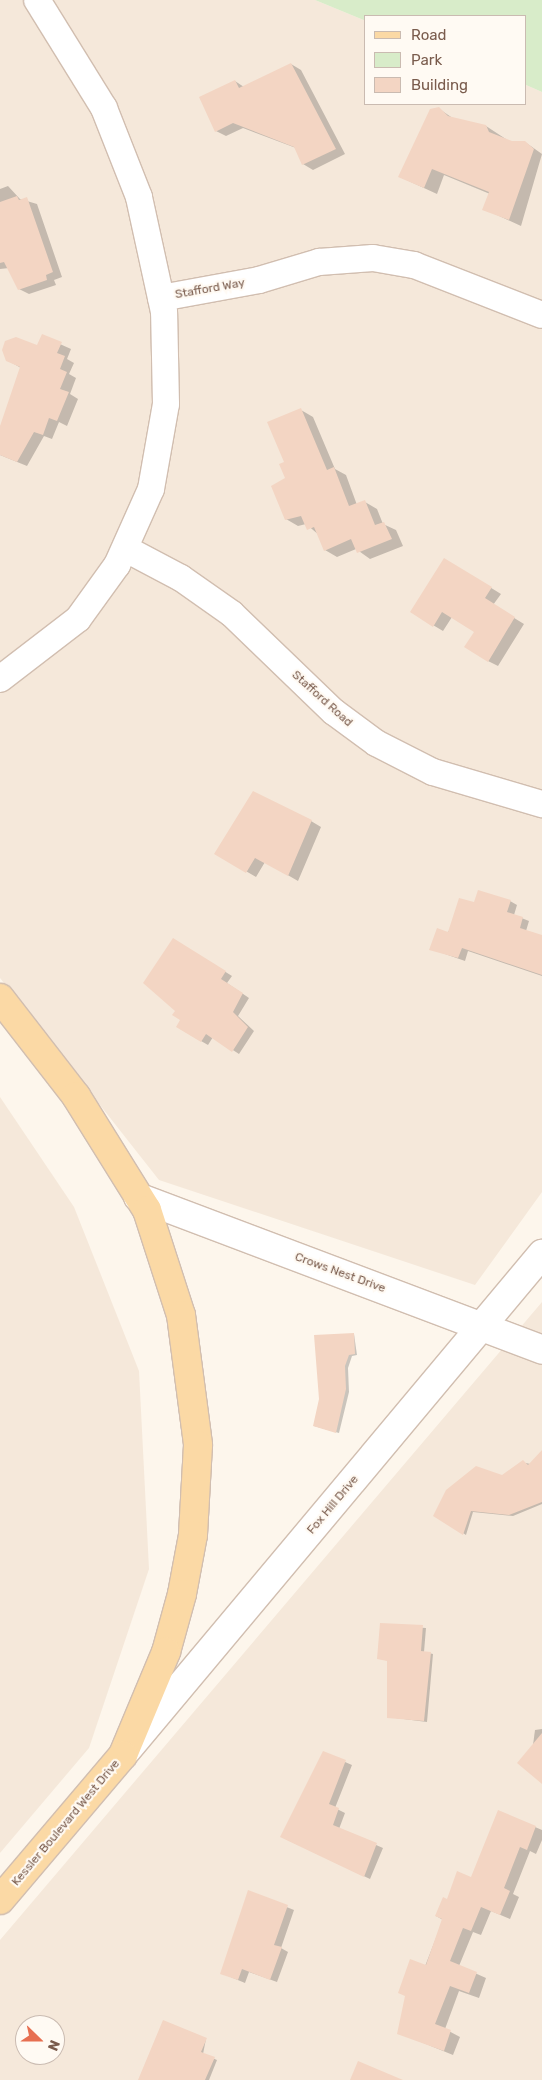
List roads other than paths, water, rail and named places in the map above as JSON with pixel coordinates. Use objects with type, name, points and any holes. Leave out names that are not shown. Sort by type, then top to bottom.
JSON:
[{"type":"main road","name":"Kessler Boulevard West Drive","points":[[0,998],[76,1096],[138,1197],[171,1276],[190,1354],[198,1425],[198,1485],[190,1555],[172,1633],[123,1755],[0,1900]]},
{"type":"street","name":"Stafford Way","points":[[37,0],[81,64],[120,144],[143,212],[161,298],[259,280],[325,261],[368,257],[414,265],[542,315]]},
{"type":"street","points":[[0,679],[78,618],[126,549],[151,489],[166,404],[168,350],[161,298]]},
{"type":"street","name":"Stafford Road","points":[[126,549],[181,578],[228,611],[334,712],[376,744],[433,772],[542,804]]},
{"type":"street","name":"Crows Nest Drive","points":[[138,1197],[542,1350]]},
{"type":"street","name":"Fox Hill Drive","points":[[123,1755],[542,1254]]}]
